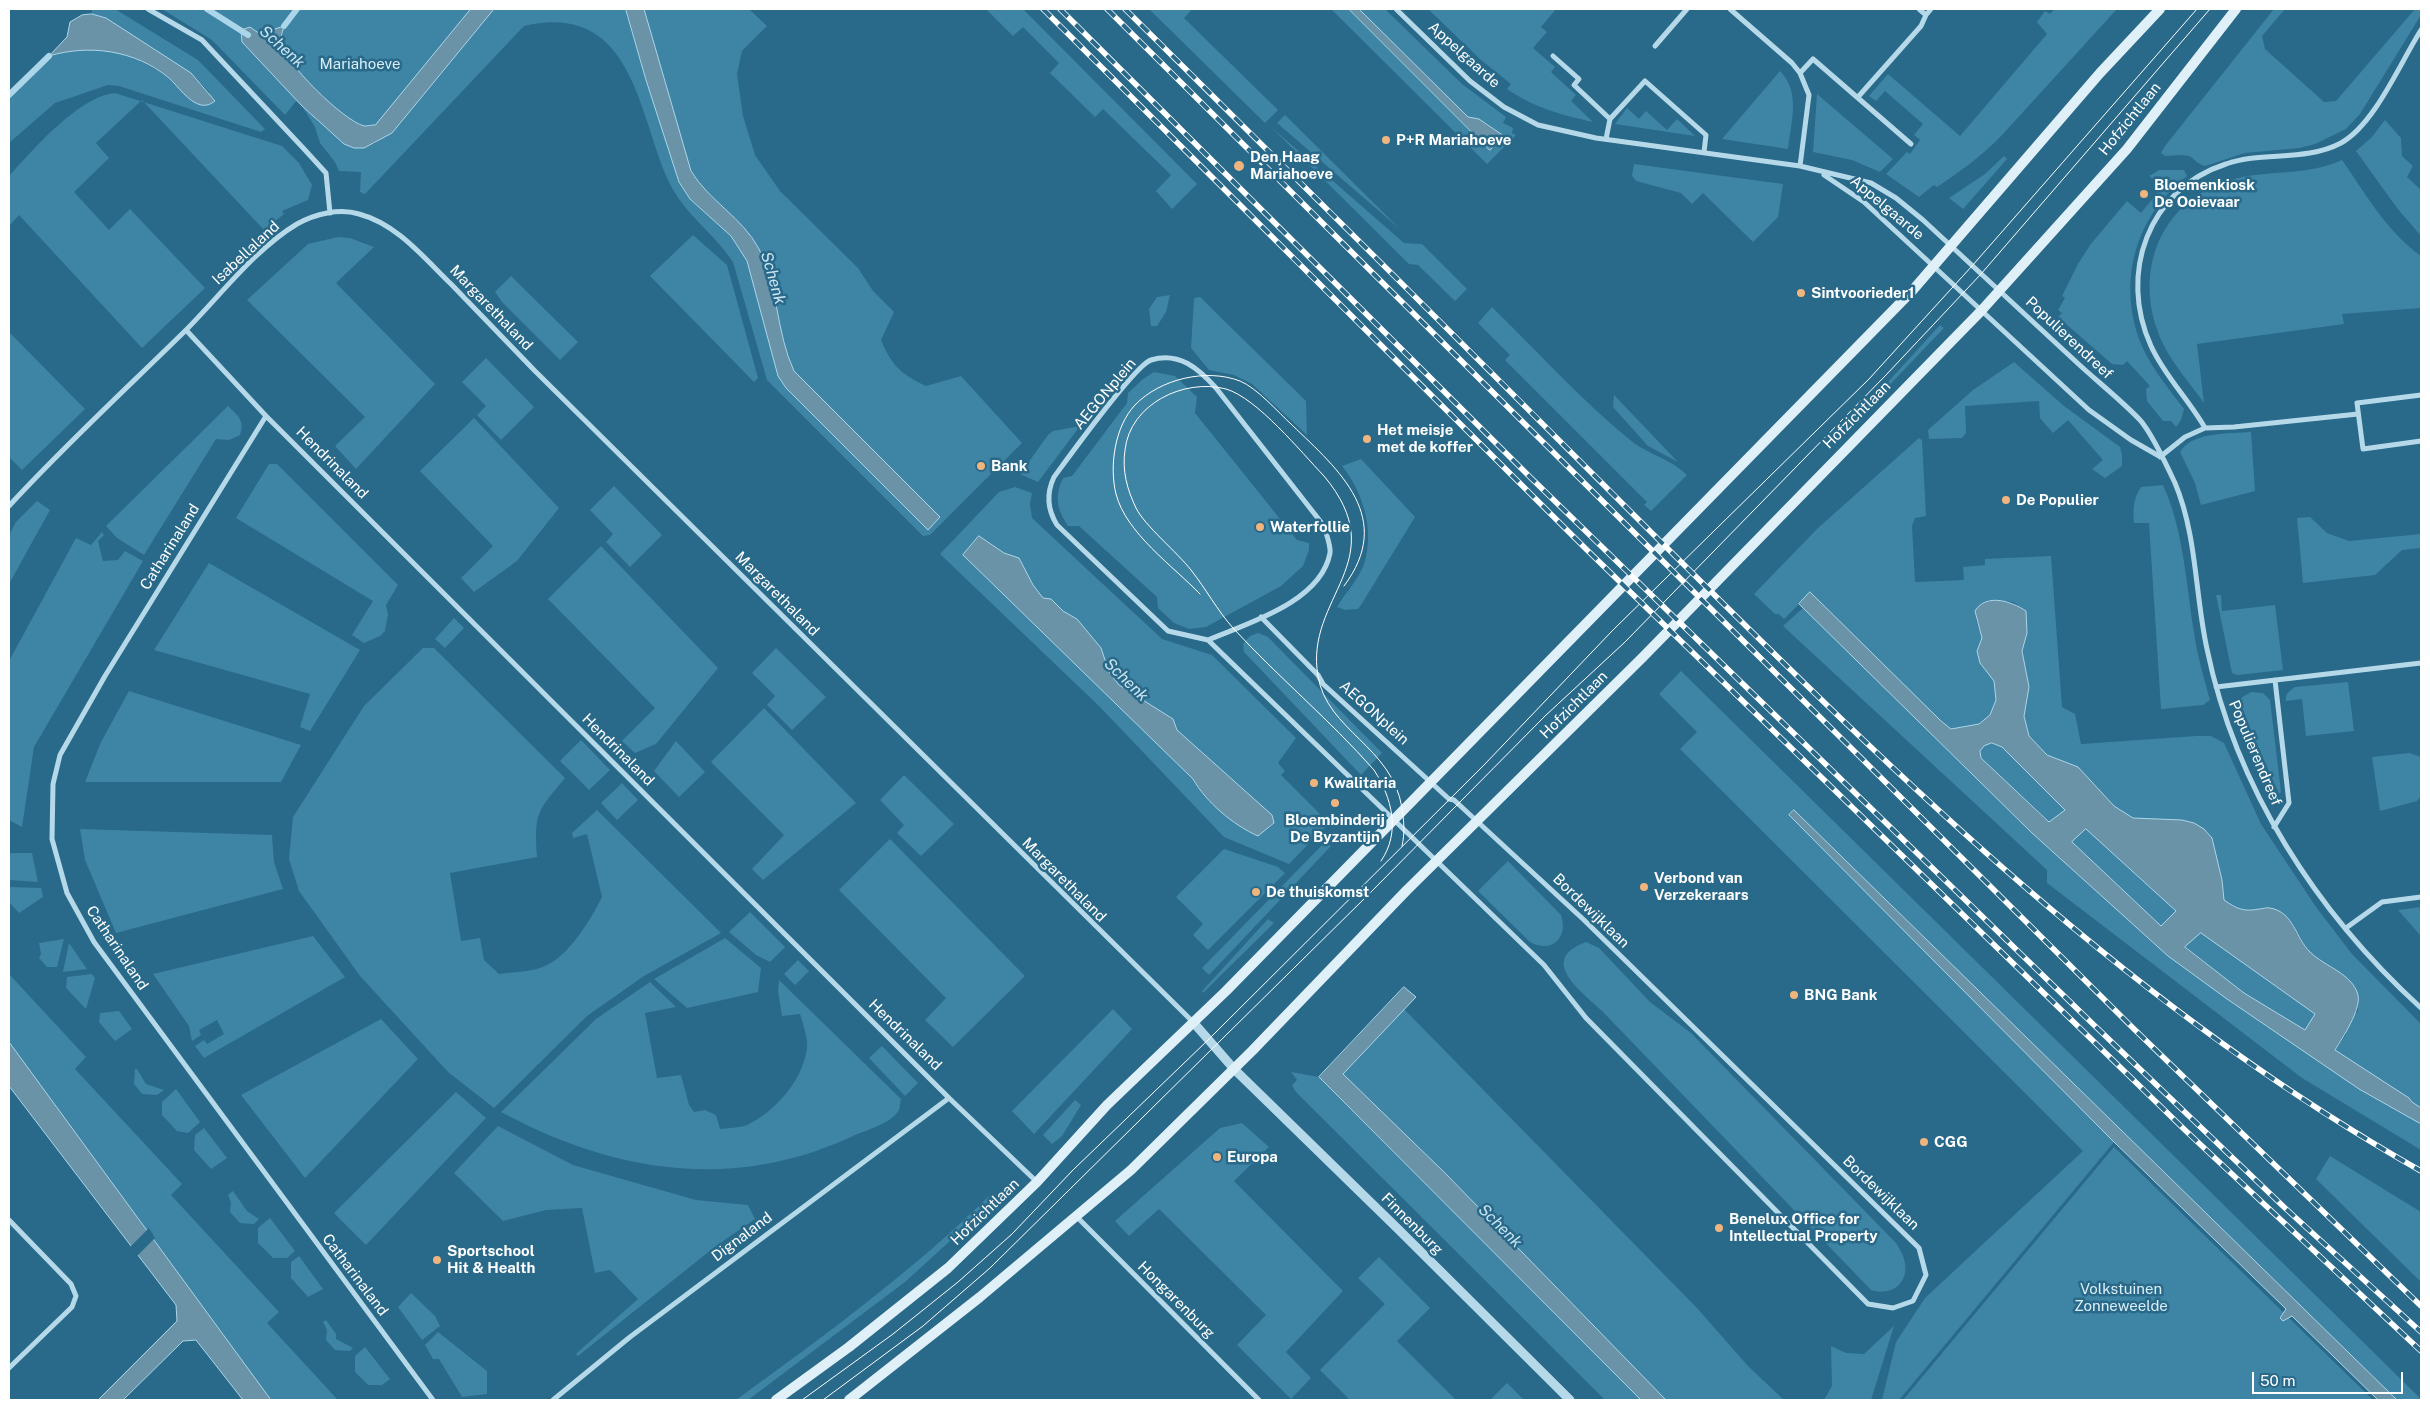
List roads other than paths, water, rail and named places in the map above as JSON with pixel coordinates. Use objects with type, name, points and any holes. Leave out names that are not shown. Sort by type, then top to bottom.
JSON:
[{"type":"main road","name":"Hofzichtlaan","points":[[776,1400],[849,1347],[948,1268],[1037,1182],[1107,1105],[1226,991],[1912,291],[2100,73],[2160,9]]},
{"type":"main road","name":"Hofzichtlaan","points":[[848,1400],[980,1297],[1131,1170],[1234,1069],[1438,860],[1642,658],[1981,311],[2127,149],[2236,9]]},
{"type":"street","points":[[148,9],[202,40],[326,173],[330,213]]},
{"type":"street","name":"Appelgaarde","points":[[1396,9],[1470,82],[1504,107],[1538,125],[1563,132],[1800,166],[1822,173],[1849,176],[1873,184],[1896,198],[1950,245]]},
{"type":"street","points":[[1655,46],[1687,9]]},
{"type":"street","points":[[1730,9],[1792,63],[1800,73],[1809,94],[1800,166]]},
{"type":"street","points":[[1919,9],[1926,15]]},
{"type":"street","points":[[1858,97],[1922,26],[1926,15],[1931,9]]},
{"type":"street","points":[[2205,428],[2155,354],[2141,318],[2137,278],[2141,254],[2149,230],[2165,206],[2183,187],[2200,175],[2225,164],[2246,158],[2299,155],[2314,152],[2335,145],[2352,135],[2370,116],[2421,30]]},
{"type":"street","points":[[1553,56],[1579,79],[1574,85],[1610,119]]},
{"type":"street","points":[[1800,73],[1813,59],[1911,144]]},
{"type":"street","points":[[1606,139],[1610,119],[1645,81],[1706,135],[1704,152]]},
{"type":"street","name":"Appelgaarde","points":[[1822,173],[1864,202],[1933,265]]},
{"type":"street","name":"Isabellaland","points":[[9,506],[69,442],[186,330],[255,259],[287,231],[310,218],[330,213]]},
{"type":"street","name":"Margarethaland","points":[[330,213],[358,213],[383,223],[395,231],[1192,1022]]},
{"type":"street","name":"Populierendreef","points":[[1950,245],[2142,422],[2175,484],[2186,523],[2206,648],[2230,732],[2245,768],[2274,826],[2304,874],[2346,928],[2399,988],[2421,1008]]},
{"type":"street","points":[[1933,265],[2089,410],[2131,440],[2160,457],[2184,437],[2205,428],[2234,428],[2358,414]]},
{"type":"street","name":"Hendrinaland","points":[[186,330],[266,416],[949,1098],[1037,1182]]},
{"type":"street","name":"AEGONplein","points":[[1168,358],[1187,362],[1199,370],[1216,388],[1324,526],[1330,551],[1317,581],[1288,605],[1208,640],[1168,631],[1057,525],[1048,505],[1049,487],[1054,477],[1121,389],[1149,360],[1168,358]]},
{"type":"street","points":[[2421,395],[2357,403],[2363,448],[2421,441]]},
{"type":"street","name":"Catharinaland","points":[[266,416],[105,676],[60,755],[53,784],[52,839],[67,893],[94,942],[433,1400]]},
{"type":"street","name":"AEGONplein","points":[[1261,617],[1318,675],[1324,684],[1432,782]]},
{"type":"street","points":[[1208,640],[1438,860]]},
{"type":"street","name":"Populierendreef","points":[[2216,687],[2421,663]]},
{"type":"street","name":"Populierendreef","points":[[2274,826],[2289,803],[2275,680]]},
{"type":"street","points":[[1432,782],[1454,800],[1476,823]]},
{"type":"street","name":"Bordewijklaan","points":[[1438,860],[1544,965],[1586,1018],[1868,1304],[1893,1308],[1913,1301],[1926,1275],[1919,1248],[1584,920],[1476,823]]},
{"type":"street","points":[[2346,928],[2382,902],[2421,897]]},
{"type":"street","points":[[1192,1022],[1234,1069]]},
{"type":"street","name":"Finnenburg","points":[[1234,1069],[1570,1400]]},
{"type":"street","name":"Dignaland","points":[[553,1400],[630,1337],[949,1098]]},
{"type":"street","name":"Hongarenburg","points":[[1076,1216],[1259,1400]]},
{"type":"street","points":[[9,1220],[71,1284],[76,1296],[72,1307],[9,1368]]},
{"type":"water","points":[[471,9],[494,9],[392,133],[364,148],[354,148],[344,144],[302,106],[242,42],[241,30],[250,27],[260,34],[284,26],[281,39],[284,50],[303,76],[343,114],[364,126],[375,125]]},
{"type":"water","points":[[626,9],[644,9],[691,171],[698,182],[744,228],[759,249],[770,277],[784,341],[794,371],[940,517],[928,530],[786,388],[778,376],[747,261],[731,236],[690,199],[679,182],[646,80]]},
{"type":"water","points":[[1349,9],[1359,9],[1468,117],[1479,119],[1504,136],[1490,150]]},
{"type":"water","points":[[92,14],[106,18],[191,73],[215,101],[205,105],[196,103],[169,78],[156,69],[142,61],[127,56],[96,50],[80,50],[49,56],[67,37],[70,22],[82,15]]},
{"type":"water","points":[[979,536],[1004,553],[1019,558],[1033,585],[1043,598],[1051,599],[1063,611],[1077,619],[1101,648],[1109,672],[1119,685],[1173,719],[1177,730],[1272,815],[1274,823],[1258,836],[1239,826],[1221,812],[1198,788],[1193,779],[963,555]]},
{"type":"water","points":[[1810,592],[1951,729],[1979,724],[1990,715],[1996,700],[1994,681],[1980,663],[1977,651],[1982,638],[1975,611],[1986,602],[1999,600],[2013,604],[2026,611],[2027,633],[2022,651],[2029,687],[2024,716],[2029,736],[2047,755],[2078,767],[2114,806],[2133,818],[2182,820],[2194,823],[2204,829],[2212,838],[2222,880],[2224,900],[2241,909],[2269,908],[2278,911],[2290,920],[2305,947],[2310,952],[2344,976],[2355,987],[2358,995],[2357,1008],[2351,1023],[2335,1050],[2409,1098],[2421,1108],[2421,1124],[2359,1089],[2227,999],[2168,956],[2032,833],[1799,604]],"holes":[[[1992,743],[2002,747],[2065,810],[2049,822],[1981,758],[1980,751],[1984,746]],[[2086,829],[2176,911],[2161,926],[2072,842]],[[2201,933],[2315,1014],[2305,1030],[2244,993],[2185,947]]]},
{"type":"water","points":[[1794,810],[2397,1400],[2378,1400],[2292,1316],[2283,1321],[2280,1318],[2286,1309],[2114,1142],[1789,815]]},
{"type":"water","points":[[1404,987],[1416,997],[1343,1074],[1445,1173],[1666,1400],[1641,1400],[1319,1077]]},
{"type":"water","points":[[9,1042],[271,1400],[243,1400],[196,1340],[183,1341],[123,1400],[98,1400],[177,1321],[176,1305],[9,1086]]},
{"type":"waterway","name":"Schenk","points":[[207,9],[248,35]]},
{"type":"waterway","points":[[284,26],[297,9]]},
{"type":"waterway","points":[[9,95],[49,56]]},
{"type":"tram line","points":[[802,1400],[893,1334],[958,1282],[1012,1234],[1073,1170],[1208,1040],[1484,765],[1613,630],[1869,379],[1972,266],[2197,9]]},
{"type":"tram line","points":[[823,1400],[923,1326],[990,1268],[1370,893],[1545,716],[1625,642],[1886,375],[1981,274],[2210,9]]},
{"type":"tram line","points":[[1200,594],[1152,548],[1130,522],[1121,508],[1116,494],[1113,471],[1118,435],[1128,414],[1135,405],[1157,388],[1184,378],[1198,376],[1227,377],[1247,384],[1310,442],[1343,478],[1355,497],[1363,517],[1364,539],[1358,561],[1344,586]]},
{"type":"tram line","points":[[1381,861],[1391,838],[1392,815],[1386,792],[1374,770],[1233,628],[1191,570],[1146,523],[1136,508],[1126,480],[1125,450],[1129,434],[1137,420],[1148,408],[1162,398],[1177,391],[1193,387],[1226,389],[1238,394],[1265,414],[1291,440],[1324,476],[1344,506],[1351,532],[1350,556],[1323,623],[1317,648],[1318,676],[1324,695],[1334,711],[1373,753],[1386,769],[1396,787],[1402,808],[1404,832],[1402,846]]},
{"type":"railway","points":[[1043,9],[1586,549],[2186,1131],[2421,1351]]},
{"type":"railway","points":[[1060,9],[1530,477],[2095,1026],[2285,1208],[2421,1332]]},
{"type":"railway","points":[[1107,9],[2134,1029],[2421,1306]]},
{"type":"railway","points":[[1125,9],[1749,629],[1928,800],[2020,882],[2114,961],[2212,1036],[2314,1106],[2421,1171]]},
{"type":"place","name":"P+R Mariahoeve","points":[[1386,140]]},
{"type":"place","name":"Den Haag Mariahoeve","points":[[1239,166]]},
{"type":"place","name":"Bloemenkiosk De Ooievaar","points":[[2144,194]]},
{"type":"place","name":"Sintvoorieder1","points":[[1801,293]]},
{"type":"place","name":"Het meisje met de koffer","points":[[1367,439]]},
{"type":"place","name":"Bank","points":[[981,466]]},
{"type":"place","name":"De Populier","points":[[2006,500]]},
{"type":"place","name":"Waterfollie","points":[[1260,527]]},
{"type":"place","name":"Kwalitaria","points":[[1314,783]]},
{"type":"place","name":"Bloembinderij De Byzantijn","points":[[1335,803]]},
{"type":"place","name":"Verbond van Verzekeraars","points":[[1644,887]]},
{"type":"place","name":"De thuiskomst","points":[[1256,892]]},
{"type":"place","name":"BNG Bank","points":[[1794,995]]},
{"type":"place","name":"CGG","points":[[1924,1142]]},
{"type":"place","name":"Europa","points":[[1217,1157]]},
{"type":"place","name":"Benelux Office for Intellectual Property","points":[[1719,1228]]},
{"type":"place","name":"Sportschool Hit & Health","points":[[437,1260]]},
{"type":"park label","name":"Mariahoeve","points":[[360,64]]},
{"type":"park label","name":"Volkstuinen Zonneweelde","points":[[2121,1298]]}]
